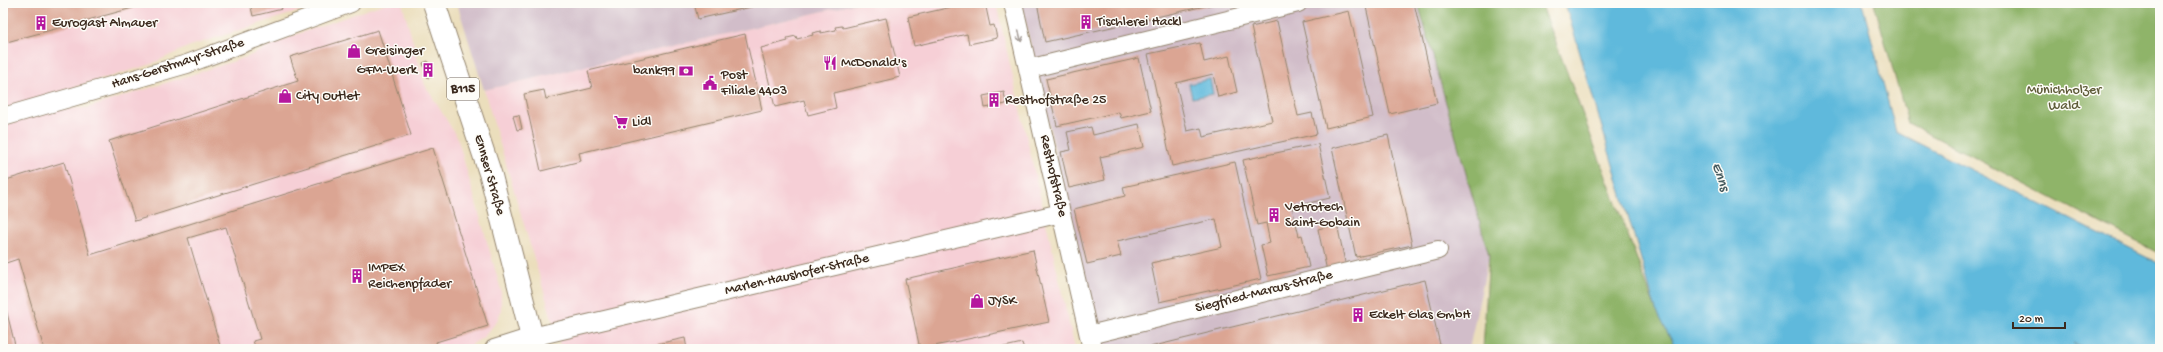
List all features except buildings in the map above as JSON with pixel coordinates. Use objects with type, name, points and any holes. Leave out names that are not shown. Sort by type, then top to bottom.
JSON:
[{"type":"main road","name":"Ennser Straße","points":[[434,3],[486,162],[534,343]]},
{"type":"street","name":"Hans-Gerstmayr-Straße","points":[[3,117],[186,64],[351,3]]},
{"type":"street","name":"Resthofstraße","points":[[1013,3],[1091,342]]},
{"type":"street","points":[[1028,69],[1298,3]]},
{"type":"street","name":"Marlen-Haushofer-Straße","points":[[494,349],[534,343],[1061,213]]},
{"type":"street","name":"Siegfried-Marcus-Straße","points":[[1091,342],[1438,250]]},
{"type":"shaded area","points":[[3,3],[325,3],[190,46],[149,65],[3,109]]},
{"type":"shaded area","points":[[386,3],[402,3],[425,85],[457,137],[501,290],[501,311],[497,321],[484,337],[464,349],[3,349],[3,125],[56,109],[87,108],[247,57],[292,36]]},
{"type":"shaded area","points":[[457,3],[858,3],[484,90]]},
{"type":"shaded area","points":[[858,3],[996,3],[1075,349],[561,349],[484,90]]},
{"type":"shaded area","points":[[1021,3],[1418,3],[1489,255],[1469,349],[1100,349]]},
{"type":"green space","points":[[1418,3],[1541,3],[1656,310],[1676,349],[1483,349],[1489,255]]},
{"type":"green space","name":"Münichholzer Wald","points":[[1874,3],[2160,3],[2160,254],[1908,123]]},
{"type":"water","name":"Enns","points":[[1565,3],[1862,3],[1896,132],[2160,264],[2160,349],[2084,349],[2073,343],[2080,349],[1676,349],[1656,310]]},
{"type":"water","points":[[1210,79],[1213,94],[1192,98],[1189,84]]},
{"type":"place","name":"Tischlerei Hackl","points":[[1086,22]]},
{"type":"place","name":"Eurogast Almauer","points":[[41,23]]},
{"type":"place","name":"Greisinger","points":[[354,51]]},
{"type":"place","name":"McDonald's","points":[[830,63]]},
{"type":"place","name":"GFM-Werk","points":[[428,70]]},
{"type":"place","name":"bank99","points":[[686,71]]},
{"type":"place","name":"Post Filiale 4403","points":[[710,83]]},
{"type":"place","name":"City Outlet","points":[[285,96]]},
{"type":"place","name":"Resthofstraße 25","points":[[994,100]]},
{"type":"place","name":"Lidl","points":[[621,122]]},
{"type":"place","name":"Vetrotech Saint-Gobain","points":[[1274,215]]},
{"type":"place","name":"IMPEX Reichenpfader","points":[[357,276]]},
{"type":"place","name":"JYSK","points":[[977,301]]},
{"type":"place","name":"Eckelt Glas GmbH","points":[[1358,315]]}]
